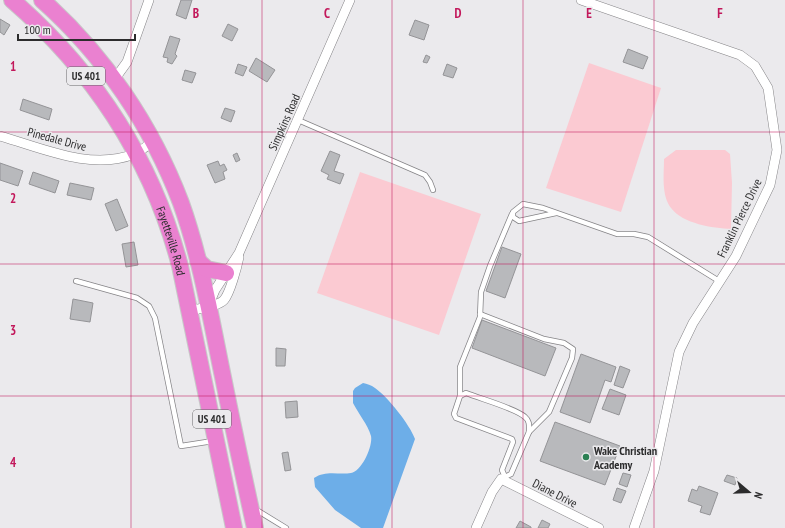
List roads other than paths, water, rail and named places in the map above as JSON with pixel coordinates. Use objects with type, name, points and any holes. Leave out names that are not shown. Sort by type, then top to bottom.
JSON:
[{"type":"highway","name":"Fayetteville Road","points":[[12,0],[43,27],[92,84],[123,130],[151,181],[173,239],[190,310],[234,528]]},
{"type":"highway","name":"Fayetteville Road","points":[[42,0],[58,14],[87,46],[114,80],[139,117],[166,167],[181,204],[198,261],[255,528]]},
{"type":"highway","points":[[198,261],[207,269],[226,273]]},
{"type":"street","points":[[114,80],[127,62],[149,0]]},
{"type":"street","name":"Simpkins Road","points":[[208,306],[215,290],[239,253],[350,0]]},
{"type":"street","name":"Franklin Pierce Drive","points":[[581,0],[740,55],[755,66],[768,88],[777,150],[770,185],[736,256],[693,323],[679,352],[654,471],[634,528]]},
{"type":"street","name":"Pinedale Drive","points":[[0,136],[86,160],[110,160],[135,153],[152,142]]},
{"type":"street","name":"Simpkins Road","points":[[190,310],[208,306],[224,300],[237,269],[239,253]]},
{"type":"street","points":[[476,528],[492,492],[503,478]]},
{"type":"street","name":"Diane Drive","points":[[503,478],[599,528]]},
{"type":"lane","points":[[298,120],[425,175],[433,190]]},
{"type":"lane","points":[[460,396],[466,393],[517,412],[526,417],[530,424],[529,432],[511,474],[503,478],[502,470],[513,442],[512,439],[456,418],[454,414],[460,396],[460,367],[480,314],[482,292],[499,243],[513,212],[517,207],[523,204],[556,213],[617,234],[634,234],[648,238],[719,281]]},
{"type":"lane","points":[[513,212],[513,217],[519,221],[556,213]]},
{"type":"lane","points":[[76,281],[137,298],[149,306],[155,318],[181,446],[217,441]]},
{"type":"lane","points":[[480,314],[544,339],[564,343],[573,349],[572,358],[549,412],[529,432]]},
{"type":"lane","points":[[250,506],[286,528]]},
{"type":"water","points":[[363,383],[374,387],[392,404],[404,419],[415,439],[383,528],[361,528],[335,510],[315,487],[314,478],[328,473],[351,473],[359,468],[366,458],[370,446],[371,436],[353,403],[353,391]]},
{"type":"place","name":"Wake Christian Academy","points":[[586,457]]}]
